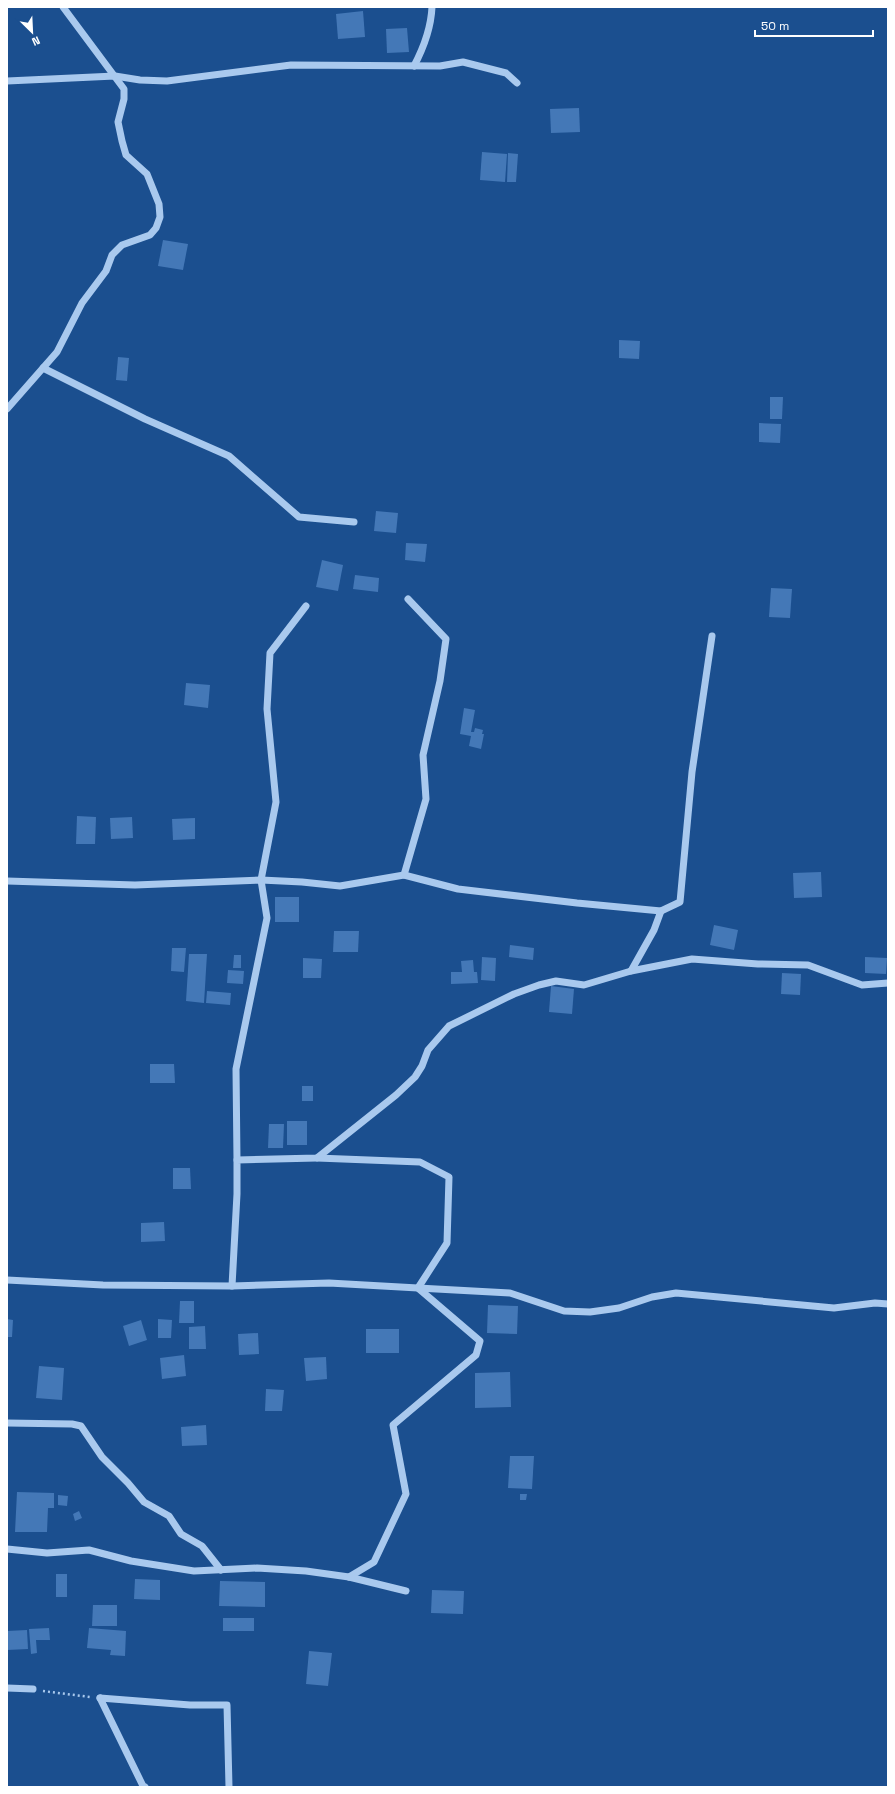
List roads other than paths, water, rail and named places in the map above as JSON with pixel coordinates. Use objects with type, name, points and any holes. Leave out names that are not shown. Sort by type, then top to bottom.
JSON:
[{"type":"street","points":[[7,409],[57,352],[82,303],[106,271],[112,255],[122,245],[150,235],[156,228],[160,218],[159,204],[148,174],[126,155],[124,148],[118,122],[124,99],[124,90],[63,7]]},
{"type":"street","points":[[414,66],[426,40],[431,21],[432,7]]},
{"type":"street","points":[[7,82],[114,76],[140,80],[167,81],[291,64],[440,66],[463,62],[506,73],[517,83]]},
{"type":"street","points":[[43,368],[145,419],[229,456],[299,516],[354,522]]},
{"type":"street","points":[[404,876],[426,799],[423,755],[440,681],[446,638],[408,599]]},
{"type":"street","points":[[232,1286],[237,1194],[236,1069],[267,918],[261,880],[276,802],[267,709],[270,654],[306,606]]},
{"type":"street","points":[[7,881],[135,885],[261,880],[340,886],[404,876],[458,889],[577,904],[661,911],[680,902],[692,772],[712,636]]},
{"type":"street","points":[[631,971],[654,930],[661,911]]},
{"type":"street","points":[[317,1158],[396,1095],[415,1077],[422,1066],[428,1050],[449,1026],[514,994],[539,985],[556,981],[584,985],[631,971],[692,959],[758,964],[808,965],[862,985],[888,983]]},
{"type":"street","points":[[237,1160],[317,1158],[420,1162],[449,1177],[447,1243],[418,1288]]},
{"type":"street","points":[[7,1280],[103,1285],[232,1286],[329,1283],[510,1293],[564,1311],[590,1312],[619,1308],[652,1297],[676,1294],[834,1308],[875,1303],[888,1304]]},
{"type":"street","points":[[349,1577],[374,1562],[406,1494],[393,1426],[476,1355],[480,1341],[418,1288]]},
{"type":"street","points":[[7,1423],[72,1424],[81,1426],[102,1457],[128,1483],[144,1502],[169,1516],[181,1534],[202,1546],[221,1570]]},
{"type":"street","points":[[7,1549],[46,1553],[89,1550],[132,1561],[186,1570],[257,1568],[306,1571],[349,1577],[406,1591]]},
{"type":"street","points":[[7,1688],[33,1689]]},
{"type":"street","points":[[146,1787],[143,1786],[100,1698],[190,1705],[227,1705],[229,1787]]}]
